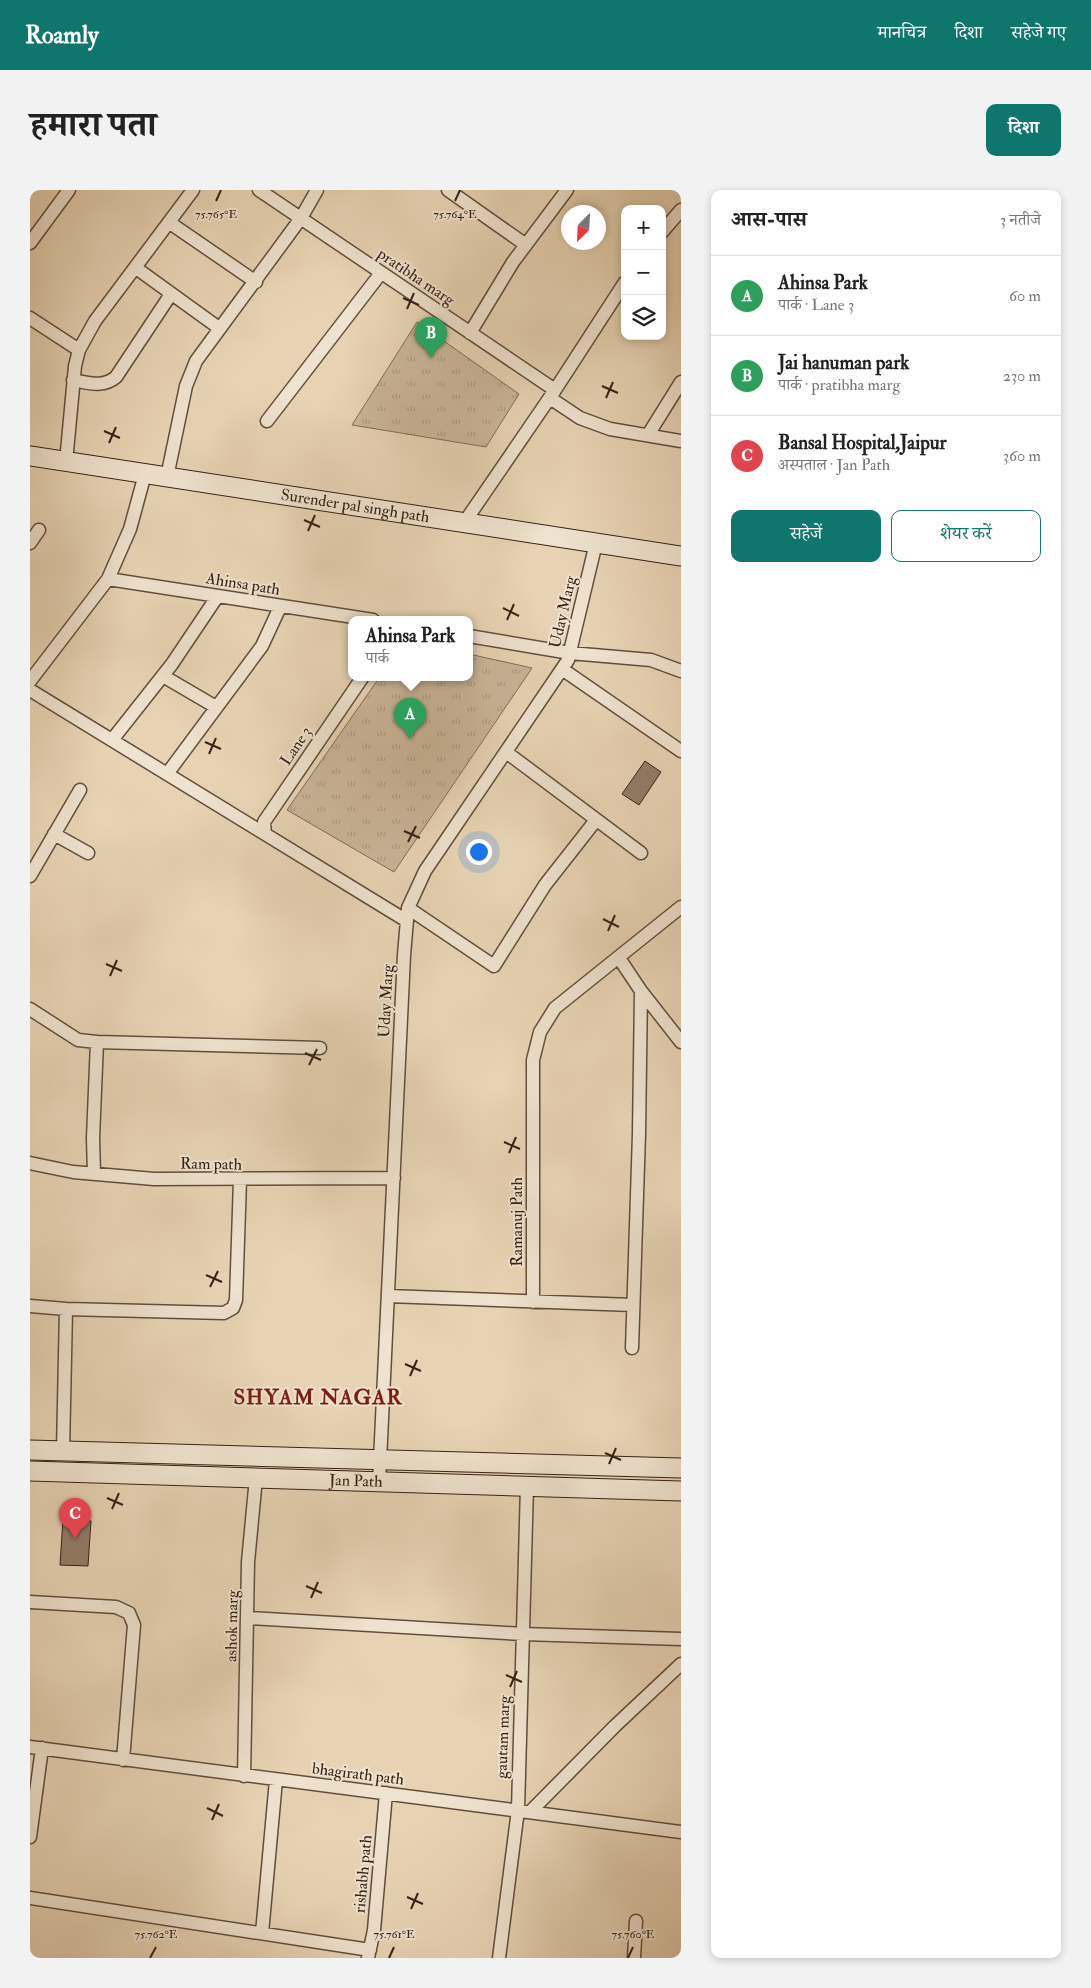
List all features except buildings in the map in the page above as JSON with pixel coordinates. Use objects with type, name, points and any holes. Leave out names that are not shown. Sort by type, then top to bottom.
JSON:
[{"type":"street","points":[[30,243],[69,190]]},
{"type":"street","points":[[66,462],[73,380],[79,350],[95,321],[193,190]]},
{"type":"street","name":"pratibha marg","points":[[259,190],[470,333],[553,394],[580,418],[610,429],[681,441]]},
{"type":"street","points":[[167,477],[186,386],[196,361],[219,328],[256,282],[301,218],[317,190]]},
{"type":"street","points":[[448,190],[526,245]]},
{"type":"street","points":[[470,333],[513,262],[567,190]]},
{"type":"street","points":[[666,227],[681,210]]},
{"type":"street","points":[[170,223],[256,282]]},
{"type":"street","points":[[136,268],[219,328]]},
{"type":"street","points":[[267,421],[382,273]]},
{"type":"street","points":[[464,523],[553,394],[621,288]]},
{"type":"street","points":[[73,380],[98,384],[110,382],[116,377],[171,294]]},
{"type":"street","points":[[30,318],[79,350]]},
{"type":"street","points":[[648,435],[681,382]]},
{"type":"street","name":"Surender pal singh path","points":[[30,456],[681,556]]},
{"type":"street","points":[[30,681],[108,579],[130,529],[145,474]]},
{"type":"street","points":[[30,543],[39,530]]},
{"type":"street","name":"Uday Marg","points":[[379,1482],[408,915],[426,872],[562,669],[570,653],[596,543]]},
{"type":"street","name":"Ahinsa path","points":[[108,579],[348,616]]},
{"type":"street","points":[[112,740],[163,676],[217,597]]},
{"type":"street","points":[[167,774],[262,646],[280,606]]},
{"type":"street","points":[[473,637],[570,653],[651,660],[681,671]]},
{"type":"street","points":[[562,669],[679,747]]},
{"type":"street","points":[[163,676],[216,707]]},
{"type":"street","name":"Lane 3","points":[[266,834],[264,822],[360,681]]},
{"type":"street","points":[[30,690],[266,834],[494,966],[546,885],[596,820]]},
{"type":"street","points":[[506,752],[641,853]]},
{"type":"street","points":[[30,876],[80,790]]},
{"type":"street","points":[[54,834],[88,854]]},
{"type":"street","name":"Ramanuj Path","points":[[533,1302],[533,1060],[540,1032],[555,1008],[681,907]]},
{"type":"street","points":[[619,958],[681,1042]]},
{"type":"street","points":[[632,1348],[640,1134],[641,990]]},
{"type":"street","points":[[30,1009],[78,1040],[320,1048]]},
{"type":"street","points":[[94,1174],[93,1138],[97,1042]]},
{"type":"street","name":"Ram path","points":[[31,1166],[73,1172],[154,1179],[394,1178]]},
{"type":"street","points":[[30,1306],[66,1309],[224,1313],[233,1308],[236,1300],[240,1180]]},
{"type":"street","points":[[388,1296],[633,1305]]},
{"type":"street","points":[[63,1451],[66,1309]]},
{"type":"street","name":"Jan Path","points":[[30,1450],[681,1468]]},
{"type":"street","name":"Jan Path","points":[[30,1472],[681,1491]]},
{"type":"street","name":"ashok marg","points":[[244,1776],[249,1618],[248,1562],[256,1478]]},
{"type":"street","name":"gautam marg","points":[[498,1958],[524,1811],[523,1634],[527,1486]]},
{"type":"street","points":[[30,1602],[116,1607],[129,1613],[134,1625],[123,1760]]},
{"type":"street","points":[[249,1618],[523,1634],[681,1639]]},
{"type":"street","points":[[524,1811],[681,1664]]},
{"type":"street","points":[[30,1838],[36,1747]]},
{"type":"street","name":"bhagirath path","points":[[36,1747],[244,1776],[676,1831]]},
{"type":"street","points":[[262,1933],[276,1780]]},
{"type":"street","name":"rishabh path","points":[[369,1954],[374,1930],[386,1793]]},
{"type":"street","points":[[676,1831],[681,1821]]},
{"type":"street","points":[[30,1898],[262,1933],[369,1954]]},
{"type":"street","points":[[634,1958],[636,1922]]},
{"type":"green space","points":[[417,322],[519,394],[486,447],[352,425]]},
{"type":"green space","points":[[473,655],[532,668],[394,872],[287,810],[377,681],[473,681]]},
{"type":"place","name":"Jai hanuman park","points":[[431,358]]},
{"type":"place","name":"Ahinsa Park","points":[[410,739]]},
{"type":"place","name":"Bansal Hospital,Jaipur","points":[[75,1539]]},
{"type":"district","name":"SHYAM NAGAR","points":[[318,1397]]}]
